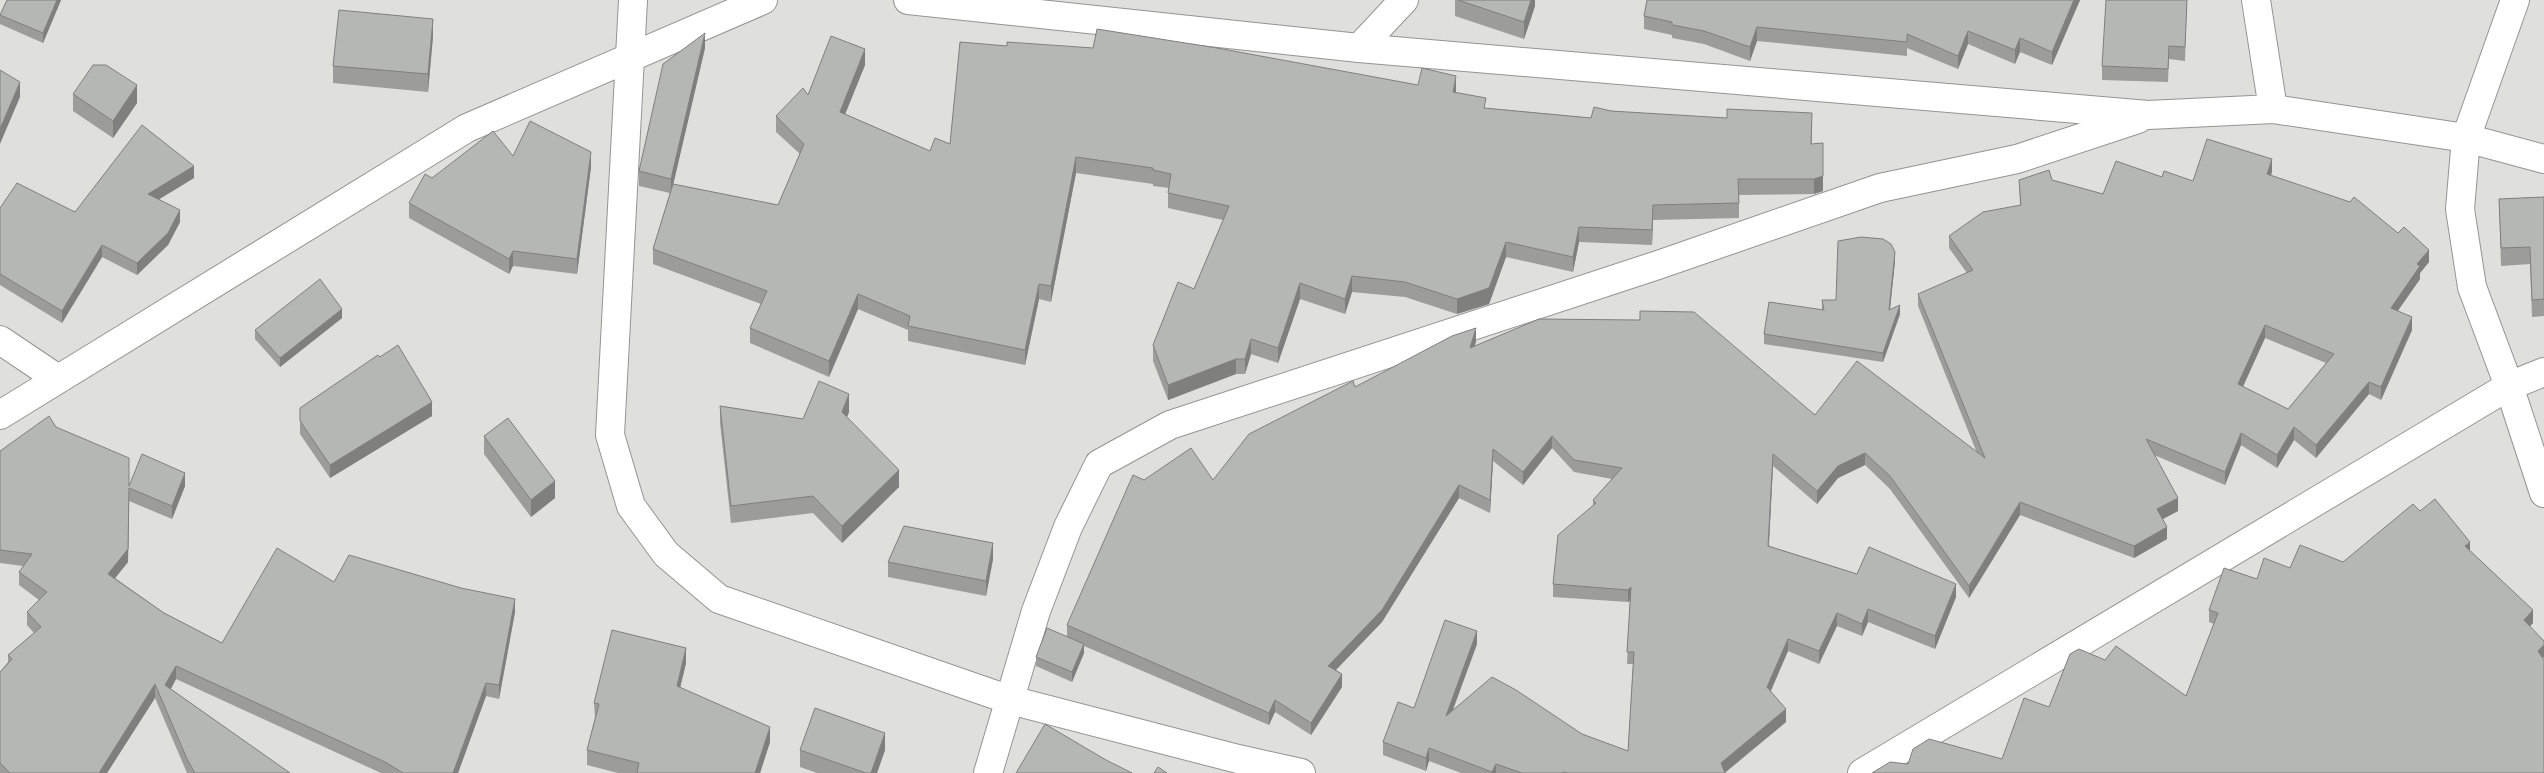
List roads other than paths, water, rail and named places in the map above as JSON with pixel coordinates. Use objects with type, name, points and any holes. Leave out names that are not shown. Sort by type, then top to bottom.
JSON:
[{"type":"street","points":[[633,0],[610,435],[631,506],[666,554],[719,599],[1010,700],[1228,757],[1301,773]]},
{"type":"street","points":[[0,415],[467,128],[763,0]]},
{"type":"street","points":[[908,0],[1359,48],[2148,115],[2273,109],[2466,138],[2544,159]]},
{"type":"street","points":[[1359,48],[1404,0]]},
{"type":"street","points":[[2256,0],[2273,109]]},
{"type":"street","points":[[2516,0],[2466,138],[2460,208],[2472,287],[2509,386],[2544,494]]},
{"type":"street","points":[[988,773],[1040,602],[1068,527],[1099,464],[1170,425],[1658,265],[1880,188],[2017,159],[2148,115]]},
{"type":"street","points":[[0,340],[58,379]]},
{"type":"street","points":[[1862,773],[2509,386],[2544,372]]}]
